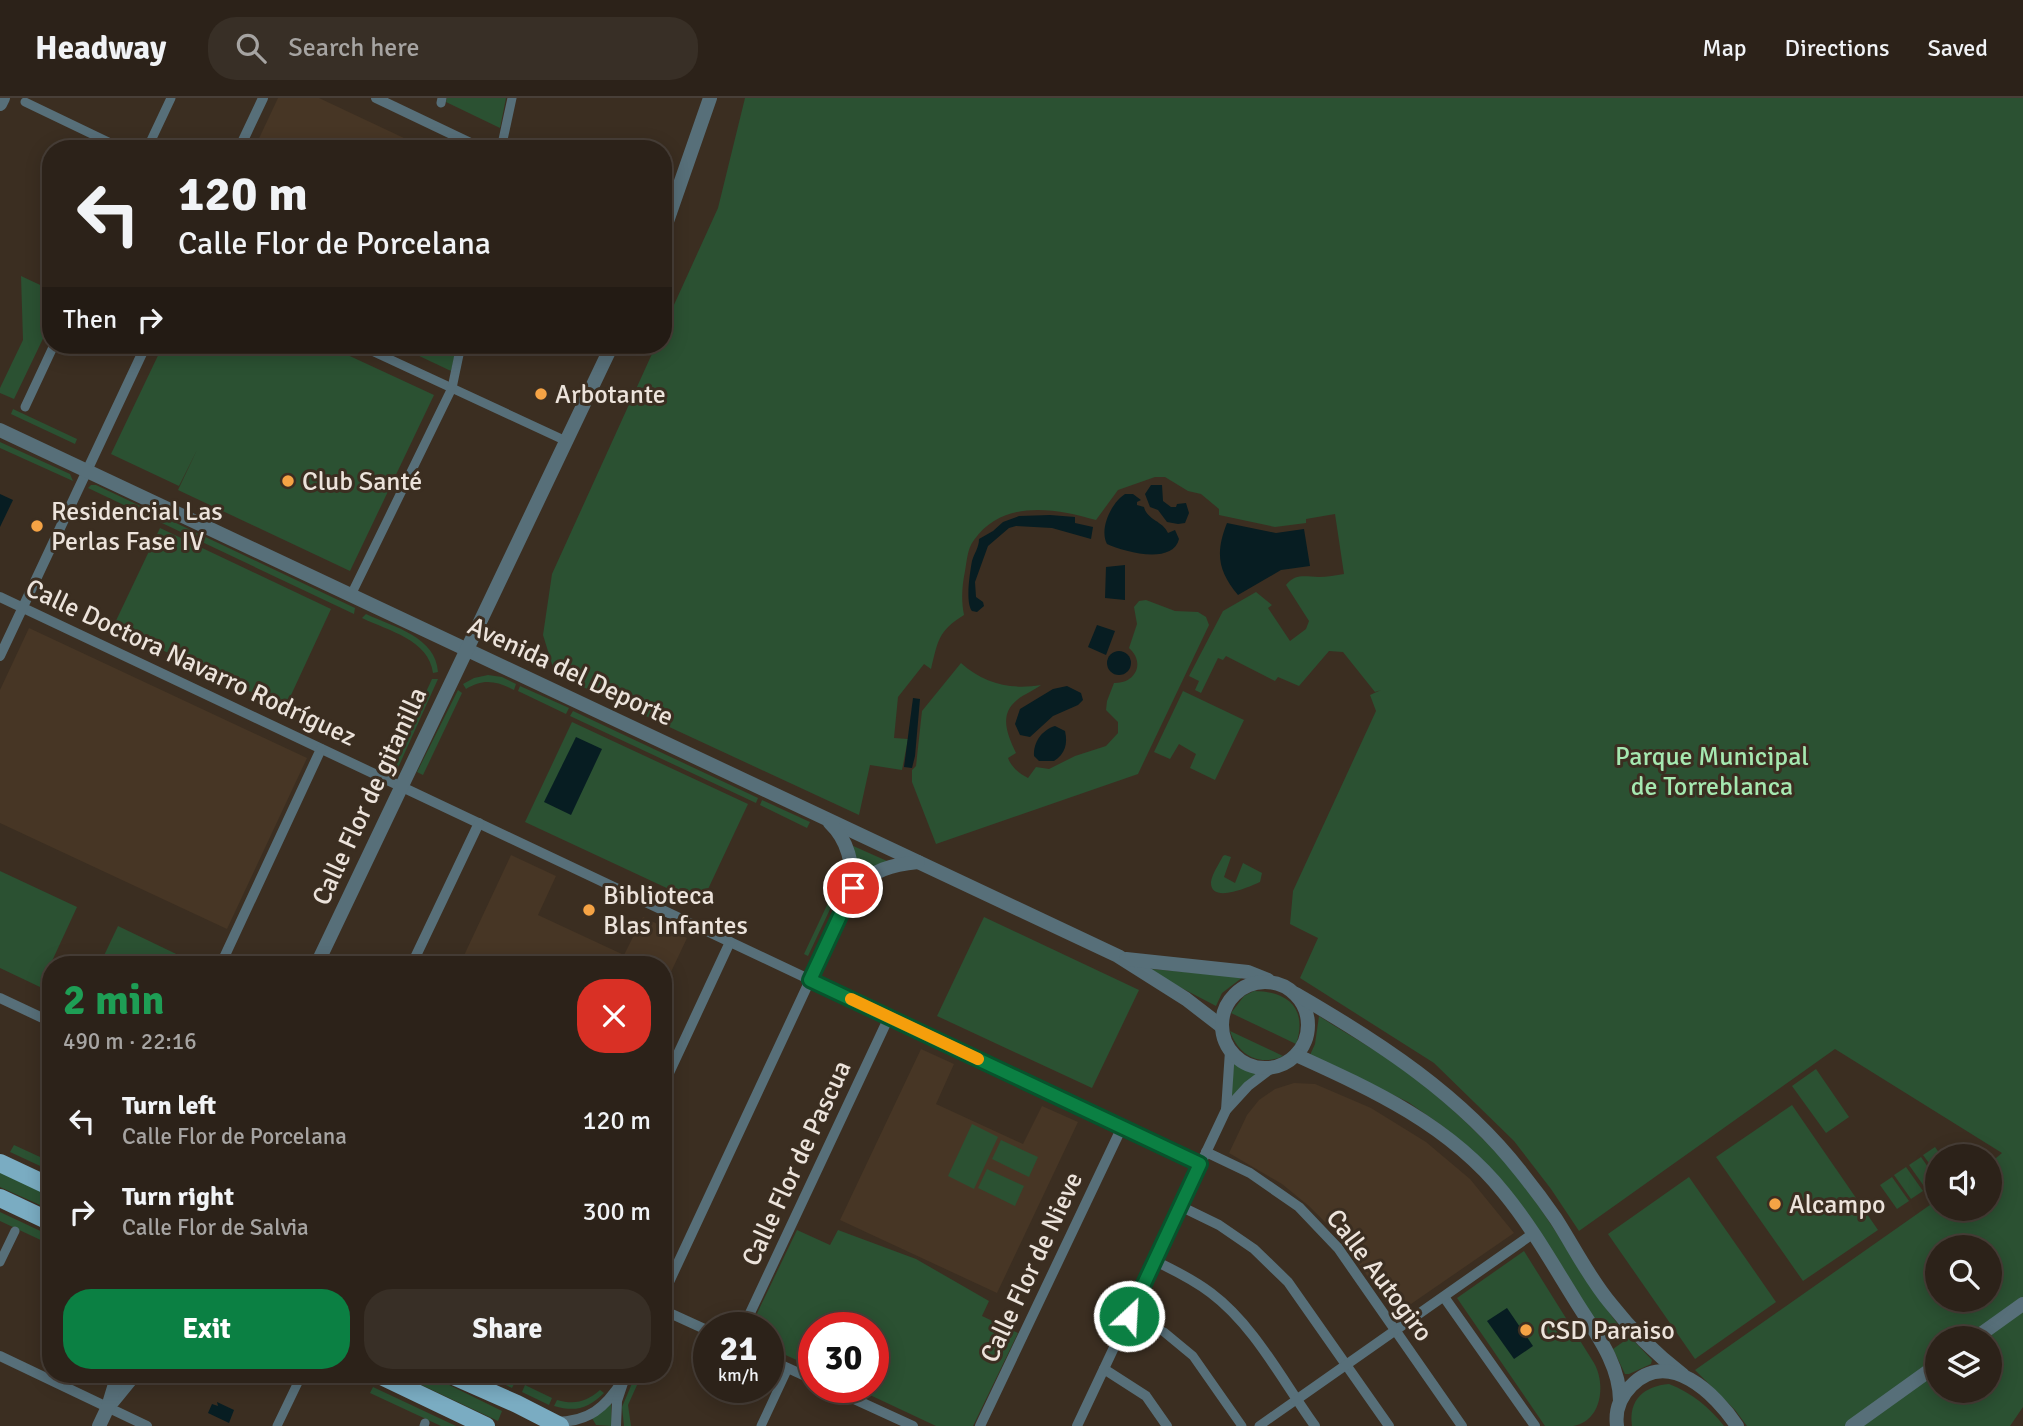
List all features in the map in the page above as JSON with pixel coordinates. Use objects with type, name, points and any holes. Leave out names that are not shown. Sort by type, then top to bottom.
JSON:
[{"type":"main road","points":[[0,1163],[42,1183]]},
{"type":"main road","points":[[0,1198],[42,1218]]},
{"type":"main road","points":[[396,1383],[486,1426]]},
{"type":"main road","points":[[474,1383],[555,1424]]},
{"type":"street","points":[[0,104],[3,98]]},
{"type":"street","points":[[151,140],[171,98]]},
{"type":"street","points":[[243,140],[263,98]]},
{"type":"street","points":[[376,98],[464,140]]},
{"type":"street","points":[[503,140],[512,98]]},
{"type":"street","points":[[672,207],[710,98]]},
{"type":"street","points":[[25,102],[104,140]]},
{"type":"street","points":[[25,407],[50,354]]},
{"type":"street","points":[[0,656],[142,354]]},
{"type":"street","points":[[378,354],[566,441]]},
{"type":"street","points":[[351,595],[452,388],[459,354]]},
{"type":"street","name":"Calle Flor de gitanilla","points":[[321,956],[608,354]]},
{"type":"street","name":"Avenida del Deporte","points":[[0,430],[1121,958],[1186,999],[1221,1026]]},
{"type":"street","name":"Calle Doctora Navarro Rodríguez","points":[[0,597],[1200,1164]]},
{"type":"street","points":[[225,956],[321,749]]},
{"type":"street","points":[[672,1276],[853,888],[852,862],[840,832],[824,817]]},
{"type":"street","points":[[416,956],[478,823]]},
{"type":"street","points":[[853,888],[891,865],[919,862]]},
{"type":"street","points":[[672,1067],[730,942]]},
{"type":"street","name":"Avenida del Deporte","points":[[1121,958],[1154,964],[1248,972],[1272,982]]},
{"type":"street","points":[[1273,1068],[1249,1065],[1238,1059],[1224,1041],[1221,1026],[1225,1009],[1237,991],[1257,982],[1272,982],[1285,986],[1337,1018],[1419,1072],[1475,1121],[1519,1169],[1555,1217],[1609,1303],[1657,1355],[1709,1393],[1737,1426]]},
{"type":"street","points":[[1077,1426],[1226,1110],[1248,1086],[1273,1068],[1286,1063],[1304,1044],[1308,1018],[1304,1005],[1296,994]]},
{"type":"street","points":[[0,998],[42,1018]]},
{"type":"street","name":"Calle Flor de Pascua","points":[[751,1312],[889,1017]]},
{"type":"street","points":[[1226,1110],[1230,1051]]},
{"type":"street","points":[[1296,1055],[1367,1087],[1405,1108],[1441,1132],[1475,1161],[1503,1191],[1534,1233],[1607,1352],[1619,1376],[1618,1413]]},
{"type":"street","name":"Calle Flor de Nieve","points":[[981,1426],[1122,1127]]},
{"type":"street","name":"Calle Autogiro","points":[[1206,1152],[1250,1173],[1299,1207],[1338,1248],[1462,1426]]},
{"type":"street","points":[[1180,1206],[1219,1225],[1254,1249],[1288,1282],[1389,1426]]},
{"type":"street","points":[[0,1262],[15,1231]]},
{"type":"street","points":[[1259,1426],[1534,1233]]},
{"type":"street","points":[[1155,1261],[1213,1294],[1237,1317],[1315,1426]]},
{"type":"street","points":[[1444,1297],[1535,1426]]},
{"type":"street","points":[[1992,1326],[2023,1304]]},
{"type":"street","points":[[672,1314],[693,1324]]},
{"type":"street","points":[[1129,1316],[1164,1332],[1193,1356],[1242,1426]]},
{"type":"street","points":[[0,1356],[42,1376]]},
{"type":"street","points":[[784,1366],[798,1373]]},
{"type":"street","points":[[761,1426],[788,1368]]},
{"type":"street","points":[[1104,1369],[1146,1396],[1167,1426]]},
{"type":"street","points":[[1604,1426],[1618,1413],[1628,1388],[1648,1374],[1660,1371],[1683,1375]]},
{"type":"street","points":[[1852,1426],[1925,1374]]},
{"type":"street","points":[[57,1383],[147,1426]]},
{"type":"street","points":[[99,1426],[115,1383]]},
{"type":"street","points":[[108,1407],[128,1383]]},
{"type":"street","points":[[277,1426],[298,1383]]},
{"type":"street","points":[[555,1424],[572,1422],[591,1415],[614,1395],[621,1383]]},
{"type":"street","points":[[616,1426],[617,1401],[623,1383]]},
{"type":"street","points":[[863,1403],[913,1426]]},
{"type":"shaded area","points":[[278,98],[319,98],[408,140],[258,140]]},
{"type":"shaded area","points":[[29,628],[307,758],[227,929],[0,823],[0,690]]},
{"type":"shaded area","points":[[511,855],[556,876],[538,915],[624,955],[643,917],[687,938],[672,970],[672,956],[464,956]]},
{"type":"shaded area","points":[[921,1049],[954,1064],[936,1104],[1023,1144],[1042,1106],[1078,1122],[997,1293],[840,1220]]},
{"type":"shaded area","points":[[1294,1083],[1315,1084],[1371,1108],[1426,1142],[1470,1179],[1514,1233],[1395,1315],[1339,1236],[1310,1207],[1282,1184],[1229,1153],[1247,1115],[1259,1100],[1275,1089]]},
{"type":"green space","points":[[447,98],[506,98],[500,128],[446,102]]},
{"type":"green space","name":"Parque Municipal de Torreblanca","points":[[745,98],[2023,98],[2023,1407],[2010,1426],[1747,1426],[1695,1370],[1925,1208],[1925,1221],[2002,1221],[2002,1144],[1988,1144],[1835,1049],[1579,1231],[1514,1141],[1434,1063],[1300,978],[1318,938],[1290,924],[1293,891],[1376,711],[1370,695],[1381,690],[1375,692],[1343,652],[1329,651],[1299,686],[1278,677],[1275,681],[1226,656],[1223,660],[1218,658],[1201,693],[1195,690],[1199,681],[1189,676],[1223,611],[1256,592],[1272,605],[1268,608],[1290,641],[1306,629],[1309,621],[1286,585],[1297,577],[1344,574],[1335,514],[1306,519],[1306,523],[1275,527],[1219,515],[1219,509],[1201,494],[1188,491],[1165,477],[1155,477],[1118,490],[1096,520],[1047,510],[1015,512],[1000,518],[986,527],[970,547],[963,588],[964,615],[949,626],[940,638],[931,669],[924,664],[898,697],[894,738],[908,739],[902,770],[870,765],[859,815],[555,674],[543,635],[552,574],[652,354],[672,354],[672,309],[718,208]]},
{"type":"green space","points":[[21,276],[42,286],[42,341],[14,399],[0,393],[0,388],[23,340]]},
{"type":"green space","points":[[159,354],[345,354],[434,395],[350,571],[178,490],[197,450],[179,486],[111,454]]},
{"type":"green space","points":[[415,354],[455,354],[451,371]]},
{"type":"green space","points":[[13,409],[77,439],[75,444],[11,414]]},
{"type":"green space","points":[[0,442],[70,474],[73,481],[0,448]]},
{"type":"green space","points":[[96,485],[355,608],[354,614],[88,488]]},
{"type":"green space","points":[[160,528],[331,609],[285,708],[113,627]]},
{"type":"green space","points":[[1146,600],[1175,611],[1198,612],[1206,617],[1209,625],[1138,774],[936,844],[912,782],[912,770],[916,766],[922,711],[961,663],[979,676],[998,684],[1019,687],[1041,685],[1017,700],[1011,706],[1006,719],[1016,753],[1008,758],[1016,770],[1028,778],[1036,767],[1049,769],[1075,756],[1106,746],[1118,733],[1118,722],[1106,710],[1107,701],[1114,683],[1128,680],[1136,671],[1137,660],[1129,648],[1137,624],[1134,607],[1139,601]]},
{"type":"green space","points":[[366,614],[401,629],[422,642],[430,650],[438,672],[433,673],[424,652],[416,645],[395,632],[362,618]]},
{"type":"green space","points":[[488,675],[502,677],[516,684],[514,690],[490,682],[478,683],[466,689],[463,684]]},
{"type":"green space","points":[[432,679],[438,679],[397,770],[389,772]]},
{"type":"green space","points":[[520,686],[569,708],[566,714],[518,691]]},
{"type":"green space","points":[[458,690],[462,693],[423,775],[417,772]]},
{"type":"green space","points":[[1183,691],[1244,720],[1215,780],[1190,768],[1196,754],[1179,744],[1170,759],[1154,752]]},
{"type":"green space","points":[[573,711],[758,798],[756,803],[570,716]]},
{"type":"green space","points":[[572,722],[748,804],[701,904],[525,822]]},
{"type":"green space","points":[[762,800],[810,822],[807,828],[760,805]]},
{"type":"green space","points":[[851,845],[887,861],[857,880]]},
{"type":"green space","points":[[1225,855],[1231,857],[1224,877],[1235,883],[1243,863],[1262,873],[1260,882],[1232,892],[1217,892],[1212,889],[1214,872]]},
{"type":"green space","points":[[842,861],[840,888],[808,956],[804,954],[836,886],[838,862]]},
{"type":"green space","points":[[0,871],[77,907],[54,956],[42,956],[40,987],[0,968]]},
{"type":"green space","points":[[984,917],[1139,990],[1092,1088],[937,1016]]},
{"type":"green space","points":[[118,926],[180,956],[104,956]]},
{"type":"green space","points":[[1151,969],[1243,977],[1222,993],[1216,1006],[1151,972]]},
{"type":"green space","points":[[1254,991],[1277,994],[1292,1004],[1299,1021],[1296,1044],[1231,1013],[1244,996]]},
{"type":"green space","points":[[1319,1016],[1410,1075],[1482,1138],[1529,1192],[1624,1332],[1609,1343],[1478,1156],[1444,1127],[1408,1102],[1310,1055],[1315,1044]]},
{"type":"green space","points":[[1230,1031],[1283,1056],[1266,1060],[1251,1057],[1238,1047]]},
{"type":"green space","points":[[1234,1061],[1257,1073],[1231,1097]]},
{"type":"green space","points":[[1816,1069],[1849,1117],[1826,1133],[1792,1086]]},
{"type":"green space","points":[[1792,1105],[1878,1230],[1803,1281],[1716,1157]]},
{"type":"green space","points":[[972,1124],[998,1137],[974,1189],[948,1176]]},
{"type":"green space","points":[[1001,1140],[1038,1157],[1029,1177],[992,1159]]},
{"type":"green space","points":[[14,1145],[42,1158],[42,1167],[10,1152]]},
{"type":"green space","points":[[1921,1157],[1925,1163],[1925,1188],[1909,1165]]},
{"type":"green space","points":[[1906,1167],[1923,1191],[1911,1199],[1894,1175]]},
{"type":"green space","points":[[987,1169],[1024,1186],[1015,1206],[978,1188]]},
{"type":"green space","points":[[0,1172],[42,1192],[42,1206],[0,1187]]},
{"type":"green space","points":[[1689,1177],[1776,1302],[1695,1359],[1608,1234]]},
{"type":"green space","points":[[1892,1177],[1909,1201],[1897,1209],[1880,1185]]},
{"type":"green space","points":[[0,1212],[42,1232],[42,1241],[0,1221]]},
{"type":"green space","points":[[797,1230],[830,1245],[838,1230],[916,1259],[989,1301],[982,1316],[1018,1333],[973,1426],[936,1426],[887,1403],[889,1312],[798,1312],[798,1361],[784,1354],[784,1312],[758,1312]]},
{"type":"green space","name":"CSD Paraiso","points":[[1524,1251],[1598,1372],[1599,1400],[1596,1409],[1583,1423],[1573,1426],[1545,1426],[1457,1298]]},
{"type":"green space","points":[[1630,1337],[1652,1360],[1651,1364],[1625,1374],[1613,1349]]},
{"type":"green space","points":[[417,1383],[445,1383],[502,1411],[498,1421]]},
{"type":"green space","points":[[501,1383],[514,1383],[512,1388]]},
{"type":"green space","points":[[632,1383],[638,1383],[628,1405],[631,1426],[624,1426],[622,1407]]},
{"type":"green space","points":[[1669,1384],[1700,1401],[1724,1426],[1632,1426],[1633,1409],[1640,1396],[1652,1388]]},
{"type":"green space","points":[[525,1385],[552,1398],[549,1405],[522,1392]]},
{"type":"green space","points":[[373,1387],[456,1426],[441,1426],[370,1393]]},
{"type":"green space","points":[[600,1390],[604,1393],[581,1408],[554,1406],[557,1400],[580,1401]]},
{"type":"green space","points":[[611,1403],[612,1426],[596,1425],[592,1418]]},
{"type":"water","points":[[1151,485],[1162,485],[1163,501],[1171,507],[1186,503],[1189,513],[1185,523],[1167,522],[1158,510],[1150,507],[1145,494]]},
{"type":"water","points":[[0,494],[13,500],[0,527]]},
{"type":"water","points":[[1125,494],[1133,494],[1141,500],[1137,505],[1144,507],[1148,515],[1168,533],[1175,530],[1179,539],[1175,547],[1168,552],[1147,554],[1107,544],[1105,524],[1115,504]]},
{"type":"water","points":[[1019,516],[1075,517],[1075,523],[1093,527],[1091,539],[1052,528],[1009,528],[988,546],[975,582],[976,597],[984,606],[977,612],[972,611],[968,594],[969,579],[979,539],[1003,522]]},
{"type":"water","points":[[1227,523],[1276,533],[1304,529],[1310,566],[1281,570],[1238,595],[1226,578],[1220,561]]},
{"type":"water","points":[[1125,565],[1125,600],[1105,598],[1106,567]]},
{"type":"water","points":[[1097,625],[1115,631],[1106,655],[1088,647]]},
{"type":"water","points":[[1119,651],[1127,655],[1131,663],[1127,671],[1119,675],[1111,671],[1107,663],[1111,655]]},
{"type":"water","points":[[1067,686],[1081,693],[1083,700],[1053,716],[1030,737],[1020,735],[1015,724],[1020,709],[1053,689]]},
{"type":"water","points":[[913,698],[920,699],[912,768],[904,767]]},
{"type":"water","points":[[1055,726],[1065,731],[1066,744],[1063,752],[1054,761],[1039,761],[1034,756],[1037,741],[1046,730]]},
{"type":"water","points":[[576,737],[602,749],[571,815],[544,802]]},
{"type":"water","points":[[1507,1308],[1533,1346],[1514,1359],[1487,1321]]},
{"type":"water","points":[[217,1402],[234,1410],[229,1423],[208,1413],[212,1404],[218,1406]]},
{"type":"slow traffic","points":[[851,999],[978,1059]]},
{"type":"place","name":"Arbotante","points":[[541,394]]},
{"type":"place","name":"Club Santé","points":[[288,481]]},
{"type":"place","name":"Residencial Las Perlas Fase IV","points":[[37,526]]},
{"type":"place","name":"Biblioteca Blas Infantes","points":[[589,910]]},
{"type":"place","name":"Alcampo","points":[[1775,1204]]},
{"type":"place","name":"CSD Paraiso","points":[[1526,1330]]},
{"type":"route","points":[[853,888],[810,980],[1200,1164],[1129,1316]]}]
